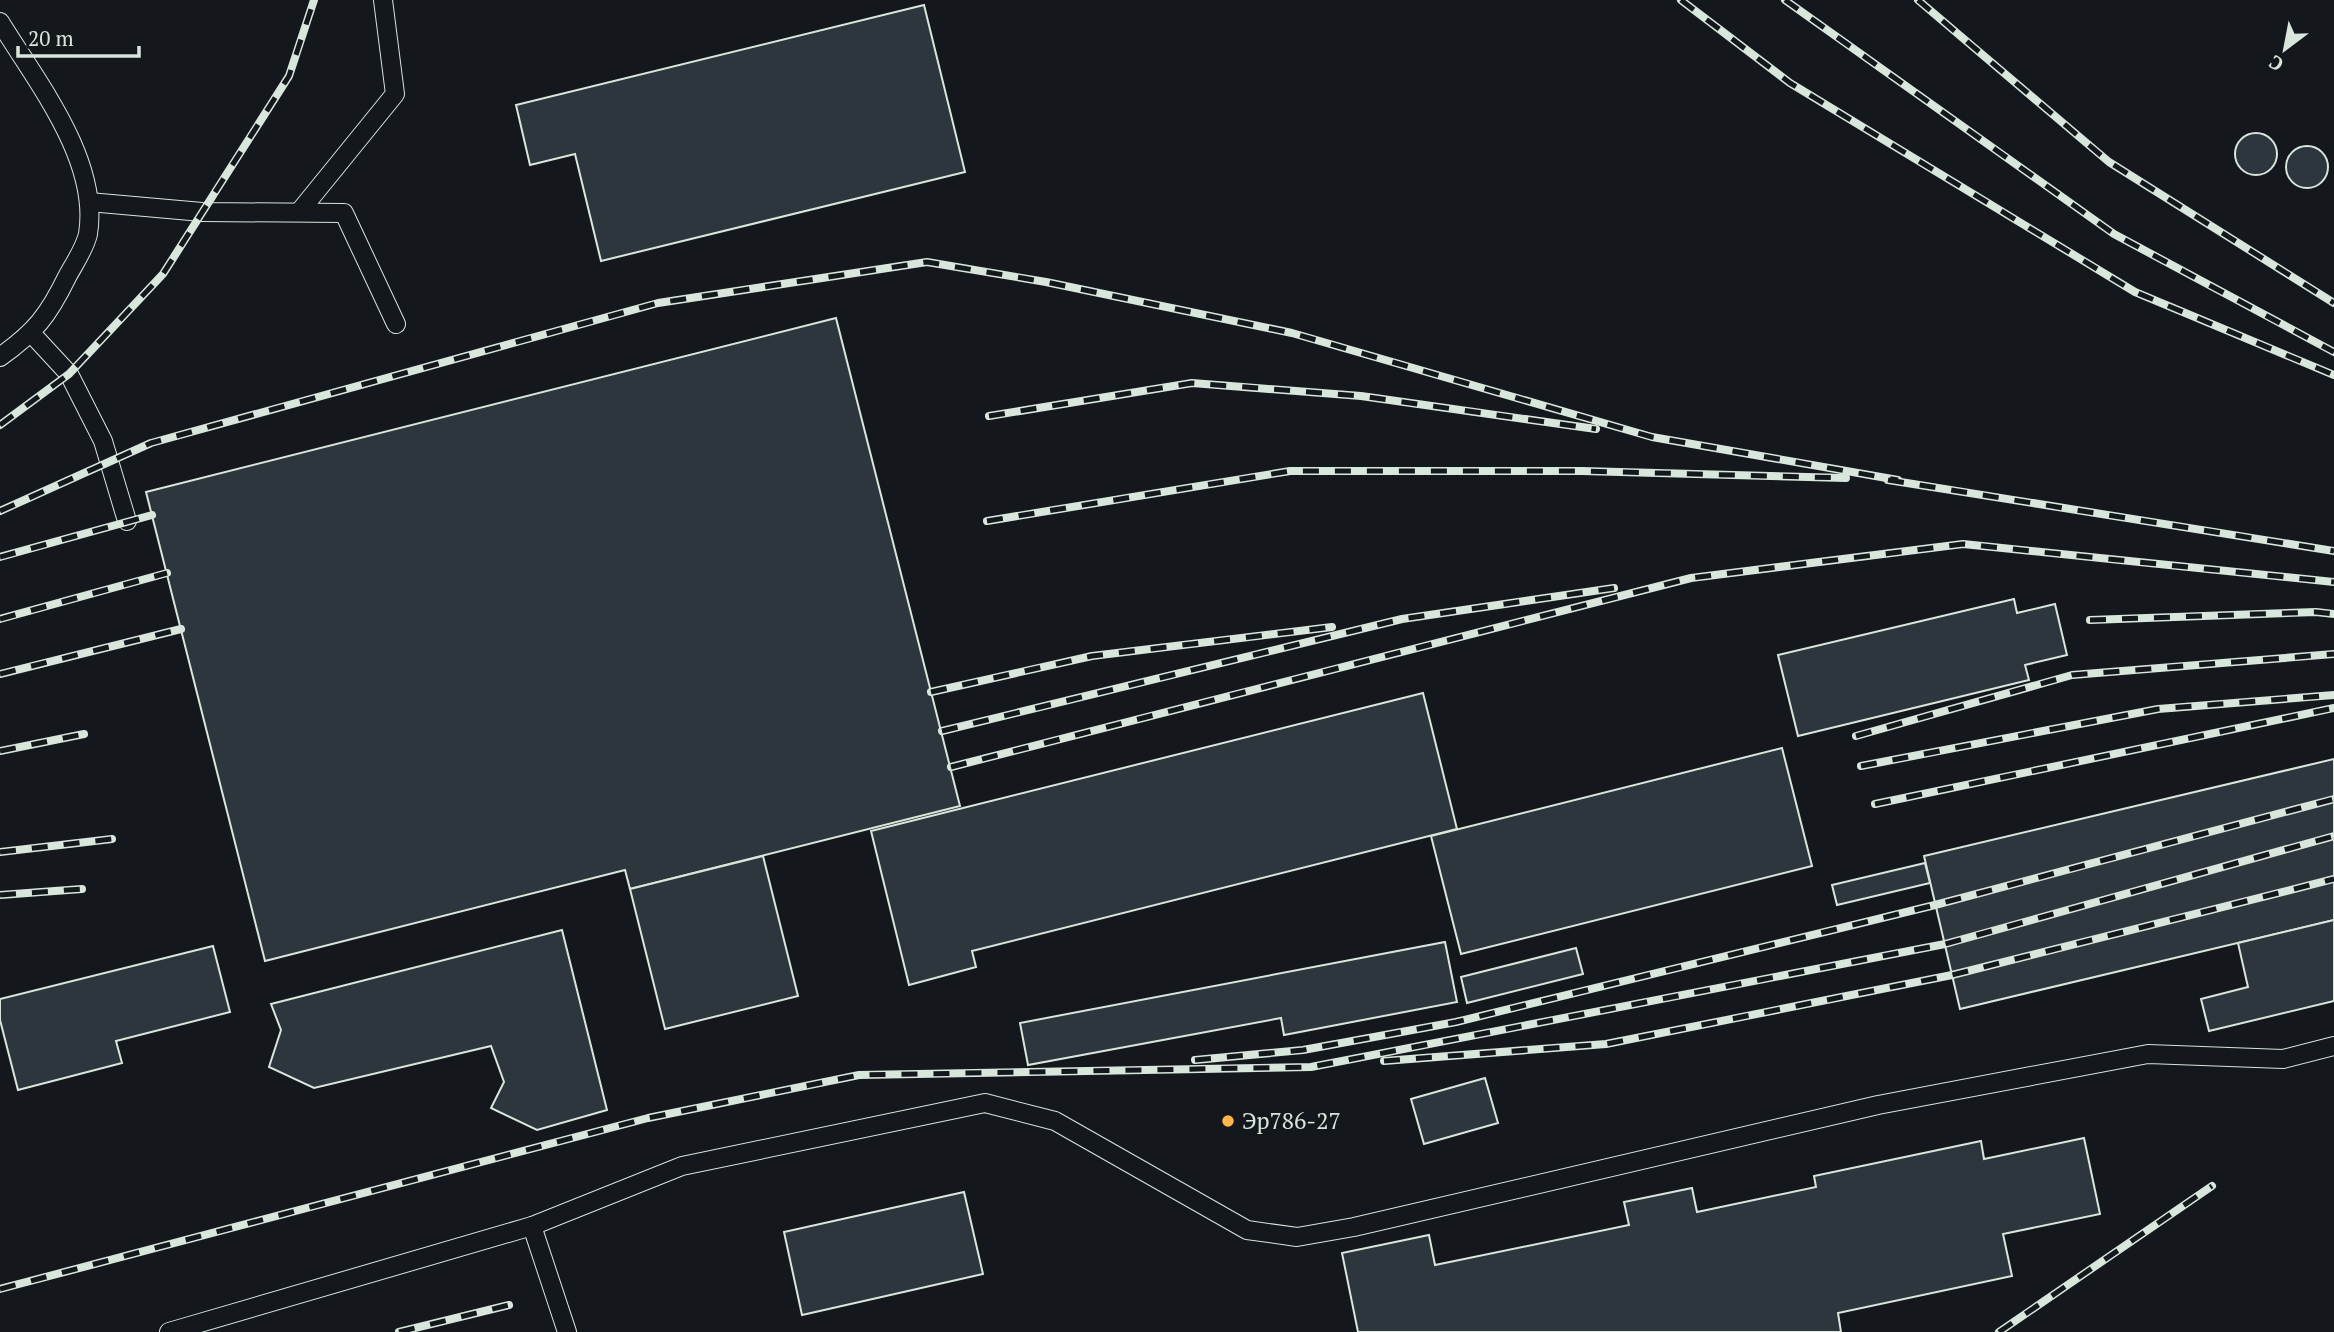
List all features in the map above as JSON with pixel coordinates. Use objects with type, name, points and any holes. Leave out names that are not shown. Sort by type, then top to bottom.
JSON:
[{"type":"lane","points":[[300,211],[395,94],[383,0]]},
{"type":"lane","points":[[0,22],[73,142],[89,202],[88,236],[58,296],[32,334],[0,357]]},
{"type":"lane","points":[[89,202],[202,212],[344,213],[396,324]]},
{"type":"lane","points":[[32,334],[69,374],[103,441],[127,521]]},
{"type":"lane","points":[[169,1332],[532,1226],[682,1166],[985,1103],[1055,1121],[1247,1230],[1297,1237],[1354,1227],[1878,1105],[2148,1054],[2283,1059],[2334,1046]]},
{"type":"lane","points":[[532,1226],[567,1332]]},
{"type":"building","points":[[924,5],[965,172],[601,261],[575,154],[530,165],[516,105]]},
{"type":"building","points":[[2256,133],[2271,139],[2277,154],[2271,169],[2256,175],[2241,169],[2235,154],[2241,139]]},
{"type":"building","points":[[2307,146],[2322,152],[2328,167],[2322,182],[2307,188],[2292,182],[2286,167],[2292,152]]},
{"type":"building","points":[[836,318],[960,806],[630,889],[625,870],[265,961],[146,492]]},
{"type":"building","points":[[2014,599],[2017,613],[2055,604],[2067,655],[2025,665],[2029,680],[1798,736],[1778,655]]},
{"type":"building","points":[[1423,693],[1457,829],[972,951],[976,967],[909,985],[871,831]]},
{"type":"building","points":[[1782,748],[1812,866],[1461,954],[1431,836]]},
{"type":"building","points":[[2334,759],[2334,920],[1960,1009],[1924,856]]},
{"type":"building","points":[[763,856],[798,996],[665,1029],[630,889]]},
{"type":"building","points":[[1925,863],[1930,883],[1837,905],[1832,885]]},
{"type":"building","points":[[2334,920],[2334,1001],[2209,1031],[2201,999],[2248,987],[2238,943]]},
{"type":"building","points":[[562,930],[607,1110],[537,1130],[491,1108],[504,1082],[491,1046],[314,1088],[269,1067],[281,1030],[271,1004]]},
{"type":"building","points":[[1445,942],[1457,1002],[1284,1035],[1281,1018],[1028,1065],[1020,1023]]},
{"type":"building","points":[[213,946],[230,1012],[116,1041],[122,1063],[18,1090],[0,1020],[0,999]]},
{"type":"building","points":[[1576,948],[1583,974],[1467,1003],[1461,977]]},
{"type":"building","points":[[1485,1078],[1498,1123],[1424,1144],[1411,1099]]},
{"type":"building","points":[[2084,1138],[2100,1214],[2003,1234],[2012,1276],[1838,1313],[1841,1332],[1358,1332],[1342,1253],[1429,1235],[1435,1265],[1629,1225],[1624,1202],[1692,1188],[1697,1212],[1816,1187],[1814,1176],[1981,1141],[1984,1159]]},
{"type":"building","points":[[964,1192],[983,1274],[802,1315],[784,1232]]},
{"type":"railway","points":[[0,425],[69,374],[163,274],[289,76],[314,0]]},
{"type":"railway","points":[[1681,0],[1790,83],[2135,292],[2334,375]]},
{"type":"railway","points":[[1785,0],[2114,234],[2334,352]]},
{"type":"railway","points":[[1918,0],[2109,162],[2334,303]]},
{"type":"railway","points":[[0,511],[151,443],[658,303],[927,262],[1046,282],[1292,333],[1652,437],[1898,480]]},
{"type":"railway","points":[[989,416],[1192,383],[1361,396],[1596,429]]},
{"type":"railway","points":[[987,521],[1290,471],[1582,471],[1846,478]]},
{"type":"railway","points":[[1888,480],[2334,551]]},
{"type":"railway","points":[[0,557],[152,515]]},
{"type":"railway","points":[[951,767],[1691,578],[1963,544],[2334,582]]},
{"type":"railway","points":[[0,619],[167,573]]},
{"type":"railway","points":[[942,731],[1402,619],[1614,588]]},
{"type":"railway","points":[[2090,620],[2316,612],[2334,614]]},
{"type":"railway","points":[[931,692],[1092,656],[1332,627]]},
{"type":"railway","points":[[0,674],[181,629]]},
{"type":"railway","points":[[1856,736],[2072,675],[2334,654]]},
{"type":"railway","points":[[1861,766],[2158,709],[2334,695]]},
{"type":"railway","points":[[1875,804],[2334,708]]},
{"type":"railway","points":[[0,751],[84,734]]},
{"type":"railway","points":[[1195,1060],[1303,1050],[1456,1022],[1935,905],[2334,799]]},
{"type":"railway","points":[[0,1289],[648,1118],[859,1075],[1311,1067],[1945,944],[2334,836]]},
{"type":"railway","points":[[0,852],[112,839]]},
{"type":"railway","points":[[1384,1061],[1606,1044],[1952,975],[2334,879]]},
{"type":"railway","points":[[0,895],[82,889]]},
{"type":"railway","points":[[1999,1332],[2212,1186]]},
{"type":"railway","points":[[399,1332],[509,1305]]},
{"type":"place","name":"Эр786-27","points":[[1228,1121]]}]
